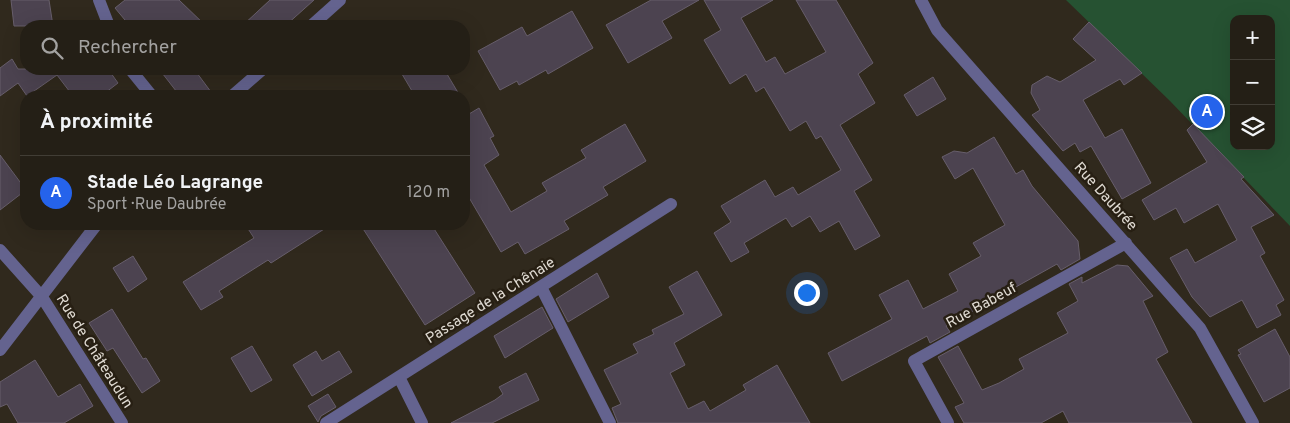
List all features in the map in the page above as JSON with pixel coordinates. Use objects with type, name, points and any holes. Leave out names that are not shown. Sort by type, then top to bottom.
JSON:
[{"type":"street","points":[[99,0],[107,20]]},
{"type":"street","points":[[318,20],[340,0]]},
{"type":"street","name":"Rue Daubrée","points":[[921,0],[937,30],[1200,328],[1253,423]]},
{"type":"street","points":[[135,75],[147,90]]},
{"type":"street","points":[[239,90],[256,75]]},
{"type":"street","name":"Passage de la Chênaie","points":[[326,423],[671,204]]},
{"type":"street","points":[[0,350],[92,230]]},
{"type":"street","name":"Rue Babeuf","points":[[948,423],[914,360],[1126,243]]},
{"type":"street","name":"Rue de Châteaudun","points":[[0,250],[42,297],[122,423]]},
{"type":"street","points":[[541,287],[610,423]]},
{"type":"street","points":[[399,377],[422,423]]},
{"type":"green space","points":[[1066,0],[1290,0],[1290,226],[1170,101]]},
{"type":"building","points":[[11,0],[49,0],[52,20],[20,20],[20,26],[14,26]]},
{"type":"building","points":[[125,0],[179,0],[200,20],[125,20],[115,8]]},
{"type":"building","points":[[270,0],[314,0],[292,20],[248,20]]},
{"type":"building","points":[[651,0],[699,0],[662,21],[672,38],[628,63],[606,25]]},
{"type":"building","points":[[704,0],[773,0],[741,18],[766,62],[775,57],[785,74],[826,52],[796,0],[836,0],[873,63],[858,74],[875,103],[840,125],[872,180],[854,191],[880,236],[855,250],[839,221],[820,232],[810,216],[792,227],[786,218],[744,243],[749,252],[731,262],[714,233],[731,222],[721,206],[765,180],[775,197],[793,187],[798,195],[841,170],[821,136],[816,139],[806,121],[790,131],[764,87],[756,92],[746,74],[730,84],[704,40],[721,30]]},
{"type":"building","points":[[572,11],[593,48],[548,74],[546,70],[519,85],[517,81],[500,90],[478,51],[522,27],[527,36]]},
{"type":"building","points":[[1089,22],[1142,73],[1124,85],[1120,79],[1083,100],[1105,138],[1122,129],[1151,183],[1122,199],[1091,146],[1080,152],[1075,143],[1063,151],[1032,115],[1040,110],[1031,93],[1032,85],[1047,76],[1060,82],[1096,60],[1073,39]]},
{"type":"building","points":[[12,59],[18,69],[20,69],[20,75],[57,75],[36,90],[23,90],[18,83],[0,96],[0,68]]},
{"type":"building","points":[[57,75],[112,75],[118,83],[109,90],[68,90]]},
{"type":"building","points":[[164,75],[198,75],[210,90],[175,90]]},
{"type":"building","points":[[403,75],[448,75],[456,90],[411,90]]},
{"type":"building","points":[[933,77],[946,99],[917,116],[904,95]]},
{"type":"building","points":[[479,108],[494,136],[490,138],[499,155],[484,165],[511,212],[547,191],[542,183],[586,158],[581,150],[625,124],[646,161],[603,187],[608,195],[564,221],[569,229],[525,254],[518,242],[501,252],[470,199],[470,113]]},
{"type":"building","points":[[1193,124],[1244,177],[1241,179],[1274,215],[1251,227],[1265,253],[1260,256],[1284,300],[1276,305],[1281,315],[1257,328],[1242,300],[1210,317],[1192,297],[1170,258],[1187,249],[1195,263],[1237,240],[1218,204],[1184,223],[1176,208],[1154,220],[1142,200],[1207,162],[1187,130]]},
{"type":"building","points":[[994,137],[1016,174],[1023,170],[1032,186],[1078,241],[1080,259],[1061,270],[1057,264],[946,326],[950,332],[930,343],[927,336],[842,381],[828,353],[892,319],[879,295],[908,280],[923,309],[958,291],[949,274],[981,256],[973,243],[1005,225],[973,168],[955,179],[942,157],[954,151],[967,153]]},
{"type":"building","points":[[0,155],[20,182],[20,195],[0,210]]},
{"type":"building","points":[[249,230],[323,230],[271,263],[268,260],[219,291],[223,297],[201,310],[183,282],[254,238]]},
{"type":"building","points":[[364,230],[435,230],[475,293],[425,325]]},
{"type":"building","points":[[133,256],[147,279],[128,292],[113,268]]},
{"type":"building","points":[[1117,265],[1128,266],[1153,296],[1143,301],[1168,352],[1156,359],[1192,423],[1069,423],[1063,411],[1041,423],[964,423],[955,407],[964,403],[938,357],[958,346],[982,390],[999,383],[1024,369],[1019,359],[1068,333],[1057,313],[1078,301],[1069,284],[1082,277],[1082,283]]},
{"type":"building","points":[[697,271],[722,315],[674,343],[685,365],[670,373],[688,409],[704,401],[710,411],[746,390],[743,385],[777,365],[810,423],[618,423],[612,408],[621,404],[604,370],[638,353],[633,344],[654,334],[652,330],[684,314],[669,287]]},
{"type":"building","points":[[597,273],[609,297],[568,322],[556,299]]},
{"type":"building","points":[[542,307],[553,328],[505,358],[494,336]]},
{"type":"building","points":[[112,309],[143,359],[146,358],[160,381],[142,393],[113,348],[107,351],[89,323]]},
{"type":"building","points":[[1275,329],[1290,357],[1290,388],[1264,402],[1238,355],[1241,354],[1238,350]]},
{"type":"building","points":[[252,346],[272,380],[251,392],[231,358]]},
{"type":"building","points":[[316,351],[322,361],[339,351],[352,372],[312,396],[293,365]]},
{"type":"building","points":[[35,360],[58,397],[80,384],[93,406],[64,423],[18,423],[7,404],[0,407],[0,382]]},
{"type":"building","points":[[526,373],[539,400],[492,423],[451,423],[495,400],[503,394],[499,387]]},
{"type":"building","points":[[328,394],[336,407],[321,416],[318,422],[308,406]]},
{"type":"place","name":"Stade Léo Lagrange","points":[[1207,112]]}]
